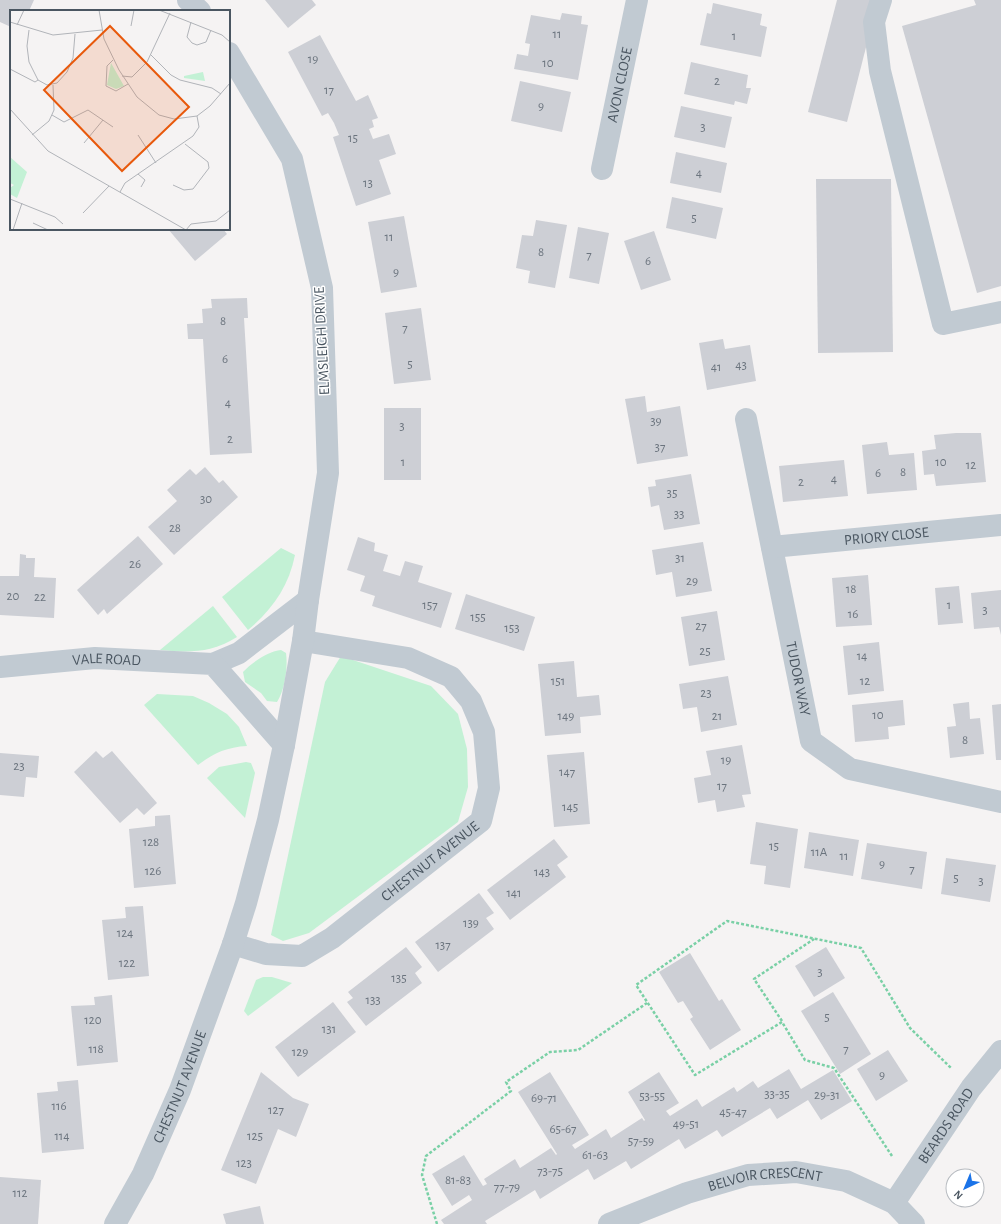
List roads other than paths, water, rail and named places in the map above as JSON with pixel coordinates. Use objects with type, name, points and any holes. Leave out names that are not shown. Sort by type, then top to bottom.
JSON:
[{"type":"street","points":[[188,0],[199,10]]},
{"type":"street","name":"AVON CLOSE","points":[[602,169],[637,0]]},
{"type":"street","points":[[881,0],[874,22],[880,71],[943,324],[1001,312]]},
{"type":"street","name":"ELMSLEIGH DRIVE","points":[[230,55],[292,159],[322,288],[328,473],[308,600]]},
{"type":"street","name":"TUDOR WAY","points":[[746,419],[811,741],[850,770],[1001,802]]},
{"type":"street","name":"PRIORY CLOSE","points":[[772,547],[1001,525]]},
{"type":"street","name":"CHESTNUT AVENUE","points":[[115,1224],[143,1174],[180,1090],[233,944],[268,820],[284,745],[303,641],[308,600]]},
{"type":"street","name":"VALE ROAD","points":[[0,667],[95,658],[213,664],[239,653],[308,600]]},
{"type":"street","name":"CHESTNUT AVENUE","points":[[233,944],[266,954],[302,956],[332,938],[481,821],[489,788],[484,732],[471,701],[451,677],[408,658],[303,641]]},
{"type":"street","points":[[213,664],[284,745]]},
{"type":"street","name":"BEARDS ROAD","points":[[894,1203],[974,1085],[1001,1051]]},
{"type":"street","name":"BELVOIR CRESCENT","points":[[608,1224],[687,1193],[748,1175],[796,1172],[846,1181],[894,1203],[914,1224]]}]
